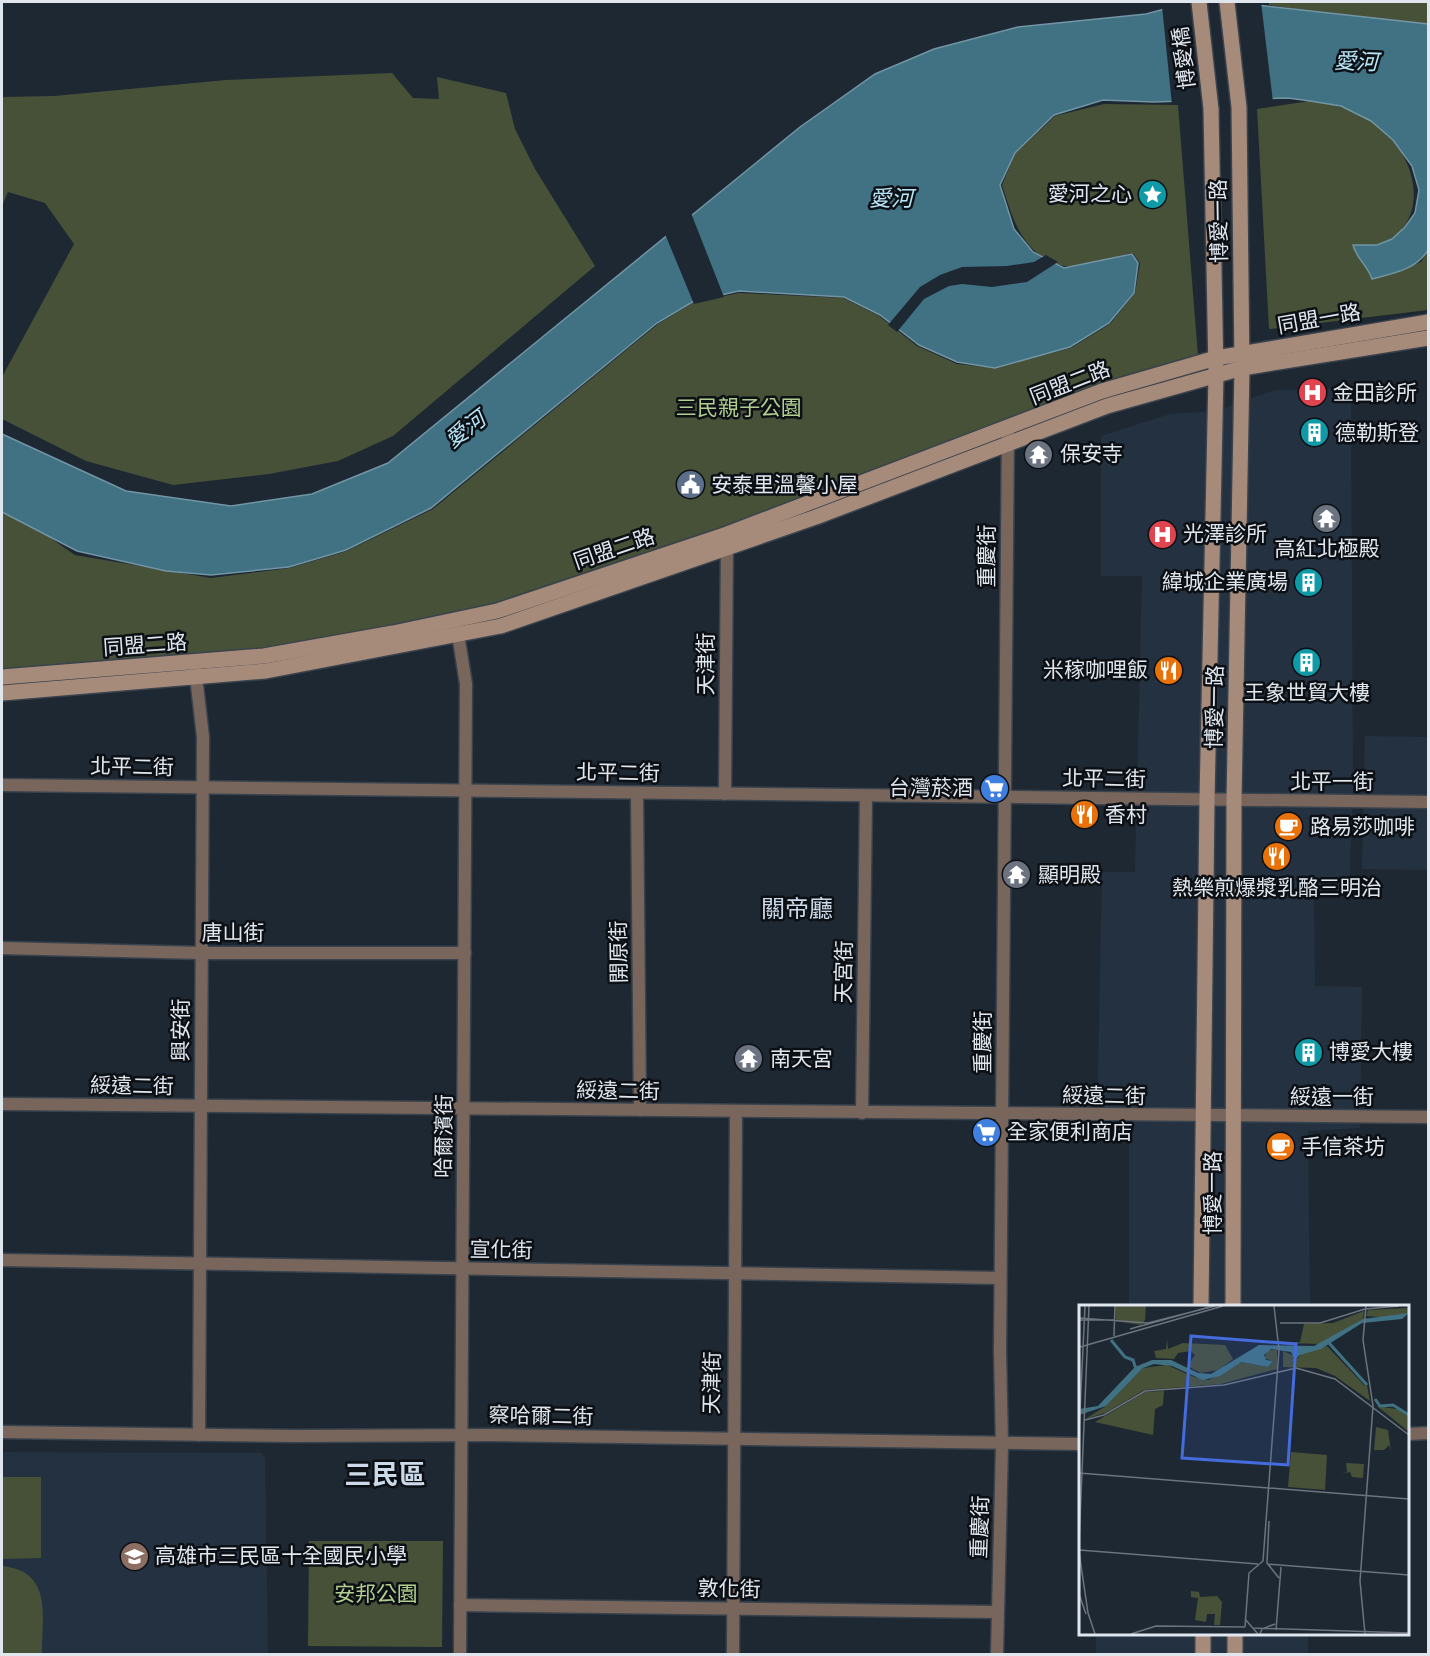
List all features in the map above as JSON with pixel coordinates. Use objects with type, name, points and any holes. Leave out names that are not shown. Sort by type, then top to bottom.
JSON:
[{"type":"main road","name":"博愛橋","points":[[1199,2],[1211,109]]},
{"type":"main road","name":"博愛一路","points":[[1227,2],[1239,107],[1242,361],[1234,800],[1233,1305]]},
{"type":"main road","name":"博愛一路","points":[[1201,1305],[1207,800],[1216,374],[1211,109]]},
{"type":"main road","name":"同盟一路","points":[[1216,374],[1242,361],[1428,322]]},
{"type":"main road","name":"同盟一路","points":[[1216,358],[1242,361],[1428,338]]},
{"type":"main road","name":"同盟二路","points":[[727,541],[1102,392],[1216,358]]},
{"type":"main road","name":"同盟二路","points":[[2,693],[195,670],[264,656],[457,627],[496,611],[727,541],[1007,445],[1107,406],[1216,374]]},
{"type":"main road","name":"同盟二路","points":[[2,677],[195,670]]},
{"type":"main road","points":[[1203,1635],[1203,1654]]},
{"type":"main road","points":[[1235,1635],[1235,1654]]},
{"type":"street","name":"重慶街","points":[[997,1654],[1002,1445],[1000,1278],[1008,429]]},
{"type":"street","name":"天津街","points":[[725,794],[727,541]]},
{"type":"street","name":"哈爾濱街","points":[[457,627],[466,684],[460,1654]]},
{"type":"street","name":"興安街","points":[[195,670],[203,737],[199,1435]]},
{"type":"street","name":"北平二街","points":[[2,785],[1234,800]]},
{"type":"street","name":"開原街","points":[[637,793],[640,1110]]},
{"type":"street","name":"天宮街","points":[[862,1113],[866,796]]},
{"type":"street","name":"北平一街","points":[[1234,800],[1428,802]]},
{"type":"street","name":"唐山街","points":[[2,948],[201,953],[465,953]]},
{"type":"street","name":"綏遠二街","points":[[2,1104],[1235,1117]]},
{"type":"street","name":"天津街","points":[[732,1654],[731,1438],[736,1274],[736,1113]]},
{"type":"street","name":"綏遠一街","points":[[1235,1117],[1428,1117]]},
{"type":"street","name":"宣化街","points":[[2,1260],[1000,1278]]},
{"type":"street","name":"察哈爾二街","points":[[2,1432],[731,1438],[1002,1445],[1079,1444]]},
{"type":"street","points":[[1409,1434],[1428,1433]]},
{"type":"street","name":"敦化街","points":[[460,1605],[998,1612]]},
{"type":"shaded area","points":[[1351,389],[1353,788],[1349,891],[1314,890],[1315,986],[1362,987],[1360,1128],[1308,1131],[1310,1305],[1129,1305],[1129,1128],[1097,1124],[1102,872],[1135,872],[1142,576],[1101,576],[1101,436],[1170,414],[1216,411],[1275,390]]},
{"type":"shaded area","points":[[1365,736],[1428,737],[1428,870],[1362,869]]},
{"type":"shaded area","name":"高雄市三民區十全國民小學","points":[[2,1452],[261,1453],[265,1458],[268,1654],[2,1654]]},
{"type":"shaded area","points":[[1096,1635],[1308,1635],[1308,1654],[1096,1654]]},
{"type":"green space","points":[[1269,2],[1428,2],[1428,24],[1334,15],[1269,5]]},
{"type":"green space","points":[[392,73],[413,98],[439,99],[437,77],[506,93],[515,129],[535,169],[595,266],[393,436],[338,461],[269,474],[173,485],[86,461],[2,419],[2,377],[74,244],[45,203],[8,192],[2,206],[2,97],[54,96],[226,80]]},
{"type":"green space","points":[[1310,101],[1342,107],[1371,121],[1395,143],[1404,157],[1414,188],[1409,218],[1400,232],[1389,240],[1366,246],[1353,245],[1372,279],[1421,262],[1428,250],[1428,310],[1269,329],[1257,109]]},
{"type":"green space","name":"三民親子公園","points":[[1104,104],[1178,105],[1198,356],[527,601],[195,662],[2,677],[2,512],[49,537],[75,555],[211,578],[290,568],[347,551],[433,509],[658,324],[694,302],[739,293],[843,298],[879,316],[917,346],[957,364],[995,368],[1071,348],[1110,324],[1135,293],[1140,263],[1133,253],[1079,266],[1064,266],[1050,261],[1029,245],[1022,235],[1002,185],[1015,154],[1055,116]]},
{"type":"green space","points":[[2,1477],[41,1477],[41,1558],[2,1559]]},
{"type":"green space","name":"安邦公園","points":[[309,1541],[443,1541],[442,1647],[308,1646]]},
{"type":"green space","points":[[2,1566],[18,1570],[30,1577],[37,1586],[43,1611],[42,1654],[2,1654]]},
{"type":"water","name":"愛河","points":[[1248,4],[1428,24],[1428,250],[1411,266],[1372,279],[1353,245],[1377,245],[1392,239],[1415,213],[1419,190],[1412,166],[1393,140],[1371,121],[1341,106],[1288,98],[1153,102],[1103,100],[1054,115],[1015,153],[1000,185],[1014,229],[1033,252],[1064,268],[1132,254],[1138,263],[1134,293],[1109,323],[1070,347],[995,368],[957,362],[919,345],[880,315],[844,297],[739,291],[694,301],[657,323],[431,508],[346,550],[289,567],[211,575],[166,571],[77,551],[2,512],[2,434],[126,491],[231,506],[312,494],[388,463],[800,127],[875,74],[934,49],[1018,27],[1146,14],[1172,7]]},
{"type":"pier","points":[[1261,2],[1273,102],[1172,105],[1162,6]]},
{"type":"pier","points":[[691,213],[724,297],[694,304],[665,234]]},
{"type":"pier","points":[[1046,255],[1058,262],[1027,282],[992,287],[962,284],[949,286],[924,299],[897,332],[888,325],[920,287],[940,275],[962,267],[1007,266],[1034,262]]},
{"type":"place","name":"愛河之心","points":[[1153,194]]},
{"type":"place","name":"金田診所","points":[[1312,393]]},
{"type":"place","name":"德勒斯登","points":[[1314,433]]},
{"type":"place","name":"保安寺","points":[[1039,454]]},
{"type":"place","name":"安泰里溫馨小屋","points":[[690,485]]},
{"type":"place","name":"高紅北極殿","points":[[1327,518]]},
{"type":"place","name":"光澤診所","points":[[1162,534]]},
{"type":"place","name":"緯城企業廣場","points":[[1309,582]]},
{"type":"place","name":"王象世貿大樓","points":[[1307,662]]},
{"type":"place","name":"米稼咖哩飯","points":[[1169,670]]},
{"type":"place","name":"台灣菸酒","points":[[994,788]]},
{"type":"place","name":"香村","points":[[1084,815]]},
{"type":"place","name":"路易莎咖啡","points":[[1289,827]]},
{"type":"place","name":"熱樂煎爆漿乳酪三明治","points":[[1277,857]]},
{"type":"place","name":"顯明殿","points":[[1017,875]]},
{"type":"place","name":"博愛大樓","points":[[1308,1052]]},
{"type":"place","name":"南天宮","points":[[749,1059]]},
{"type":"place","name":"全家便利商店","points":[[986,1132]]},
{"type":"place","name":"手信茶坊","points":[[1280,1147]]},
{"type":"place","name":"高雄市三民區十全國民小學","points":[[134,1556]]},
{"type":"district","name":"關帝廳","points":[[797,909]]},
{"type":"district","name":"三民區","points":[[385,1475]]}]
